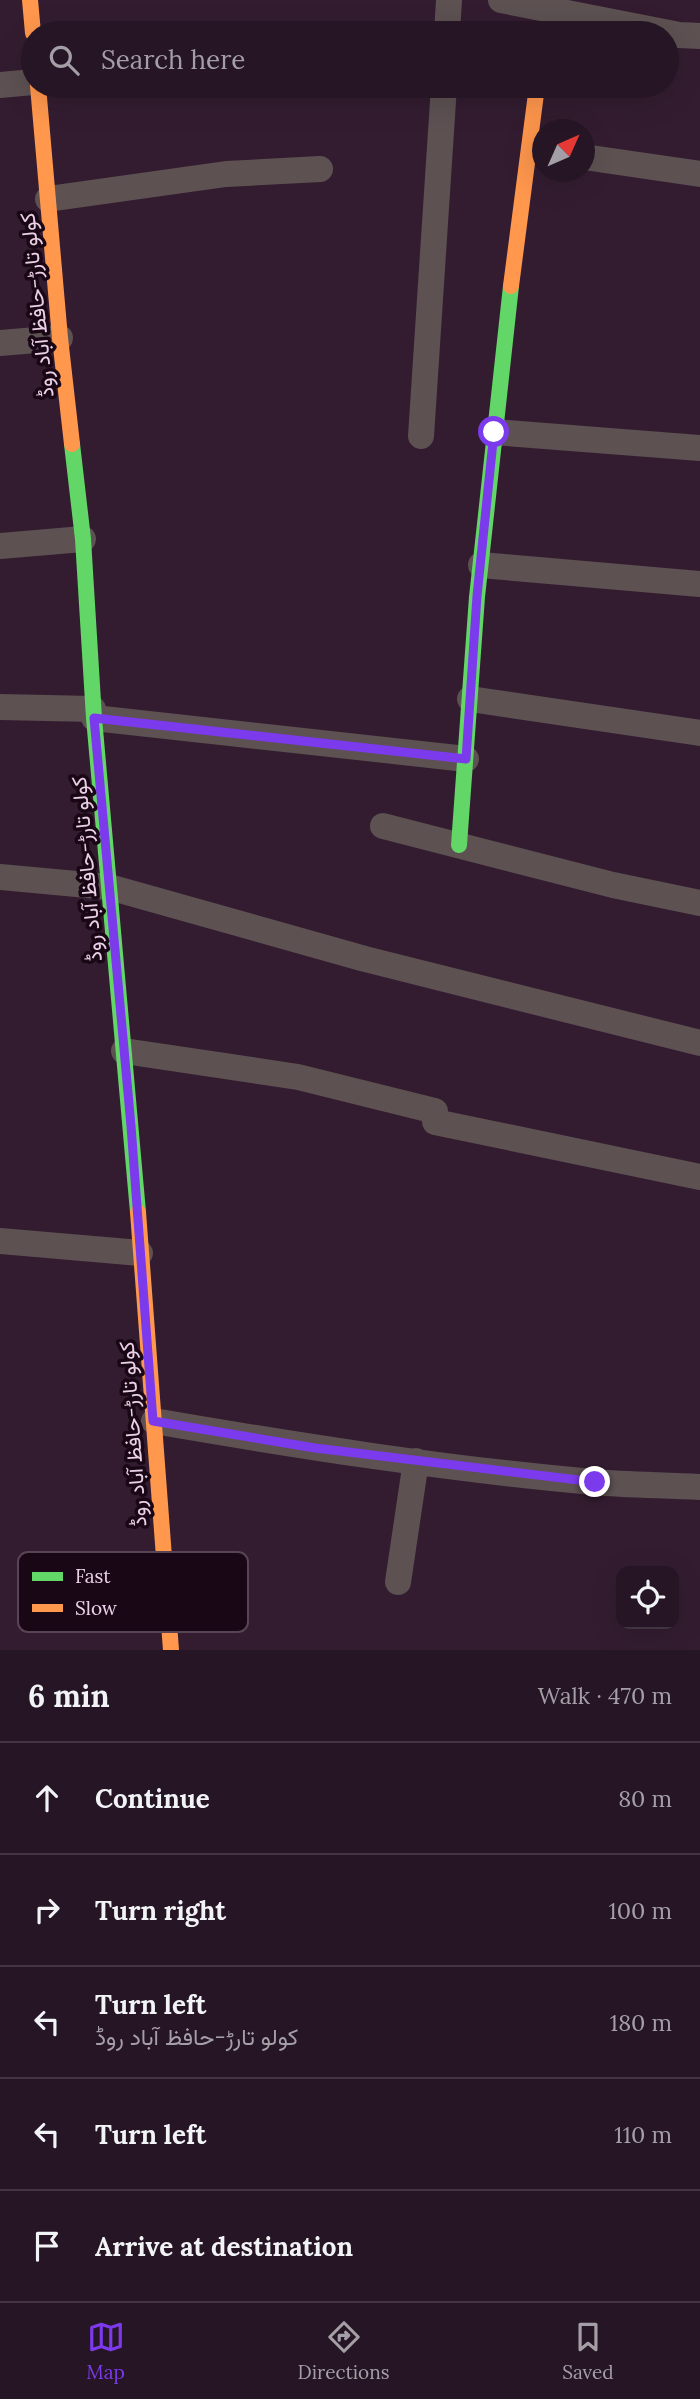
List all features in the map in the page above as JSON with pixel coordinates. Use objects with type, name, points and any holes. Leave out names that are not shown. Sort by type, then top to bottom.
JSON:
[{"type":"main road","points":[[30,0],[32,21]]},
{"type":"main road","name":"کولو تارڑ-حافظ آباد روڈ","points":[[39,98],[60,338],[83,539],[94,714],[124,1051],[163,1552]]},
{"type":"main road","points":[[536,119],[537,98]]},
{"type":"main road","points":[[459,845],[494,432],[508,307],[532,172]]},
{"type":"main road","name":"کولو تارڑ-حافظ آباد روڈ","points":[[170,1632],[171,1650]]},
{"type":"street","points":[[448,21],[449,0]]},
{"type":"street","points":[[501,0],[546,14],[593,21]]},
{"type":"street","points":[[679,34],[700,36]]},
{"type":"street","points":[[0,85],[21,83]]},
{"type":"street","points":[[421,436],[443,98]]},
{"type":"street","points":[[595,159],[700,174]]},
{"type":"street","points":[[48,199],[226,174],[320,169]]},
{"type":"street","points":[[0,343],[60,338]]},
{"type":"street","points":[[494,432],[700,448]]},
{"type":"street","points":[[0,546],[83,539]]},
{"type":"street","points":[[481,565],[700,584]]},
{"type":"street","points":[[470,699],[700,733]]},
{"type":"street","points":[[0,707],[94,714],[466,759]]},
{"type":"street","points":[[383,826],[613,885],[700,903]]},
{"type":"street","points":[[0,877],[109,887],[365,959],[700,1043]]},
{"type":"street","points":[[124,1051],[299,1077],[435,1111],[435,1122],[700,1177]]},
{"type":"street","points":[[0,1241],[140,1253]]},
{"type":"street","points":[[153,1421],[315,1448],[416,1461],[595,1482],[700,1487]]},
{"type":"street","points":[[398,1582],[416,1461]]},
{"type":"traffic: fast","points":[[459,845],[477,597],[511,286]]},
{"type":"traffic: fast","points":[[72,444],[83,539],[94,718],[138,1212]]},
{"type":"traffic: slow","points":[[30,0],[32,21]]},
{"type":"traffic: slow","points":[[39,98],[72,444]]},
{"type":"traffic: slow","points":[[511,286],[535,98]]},
{"type":"traffic: slow","points":[[138,1212],[164,1552]]},
{"type":"traffic: slow","points":[[170,1632],[171,1650]]},
{"type":"route","points":[[494,432],[477,596],[466,759],[94,718],[131,1126],[153,1421],[315,1448],[595,1482]]}]
